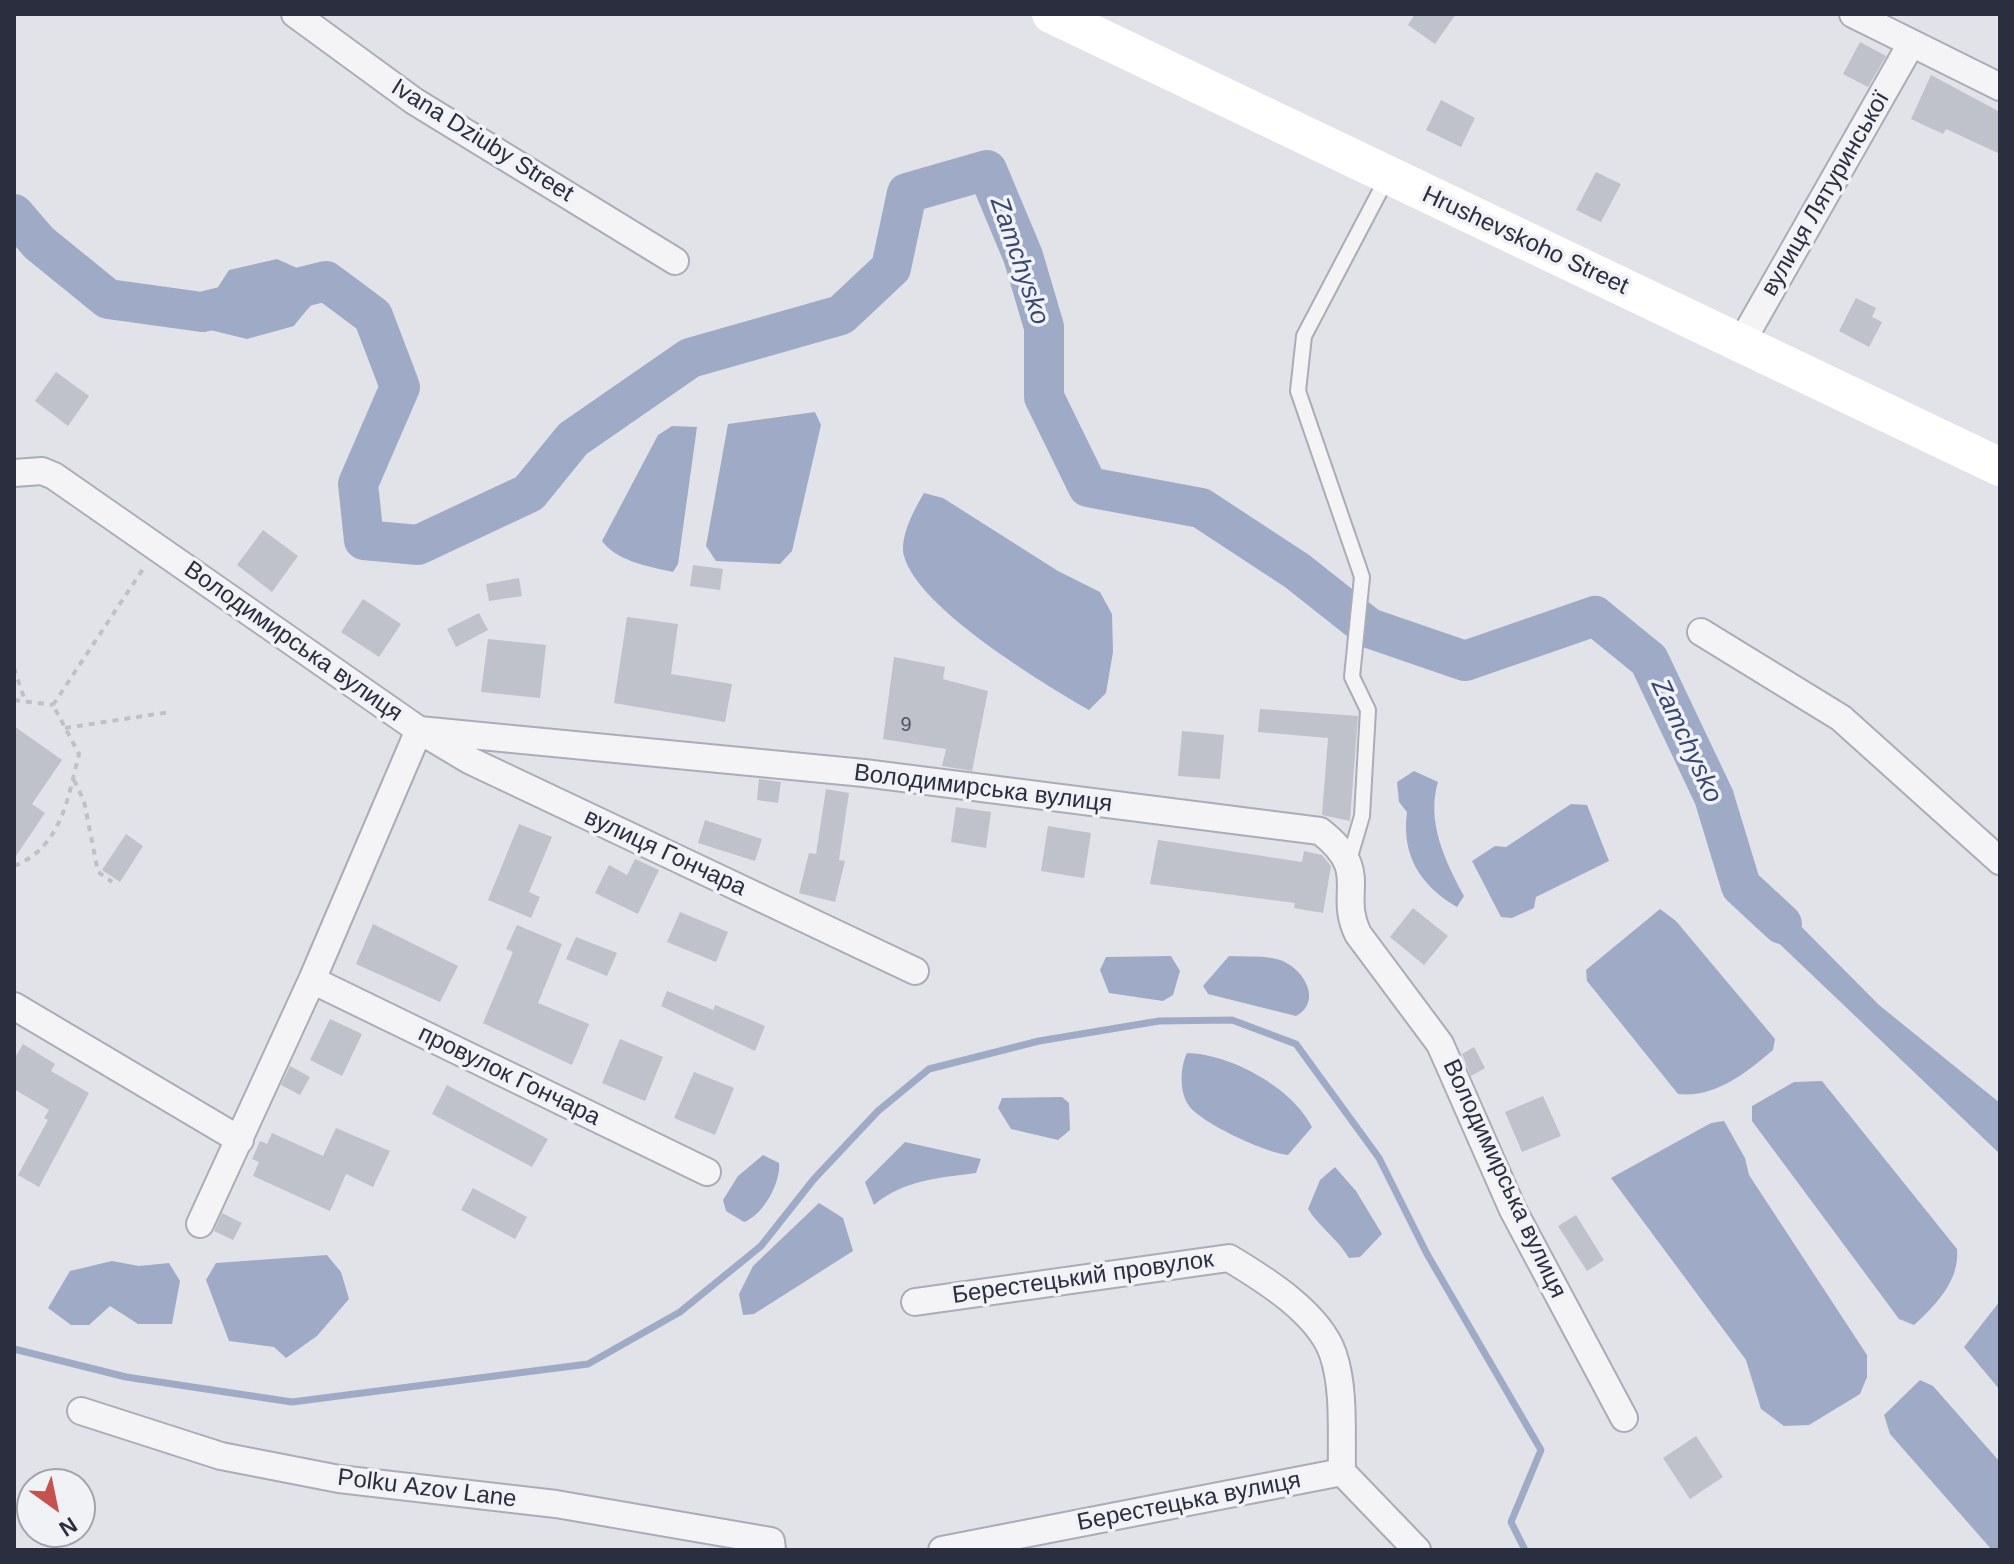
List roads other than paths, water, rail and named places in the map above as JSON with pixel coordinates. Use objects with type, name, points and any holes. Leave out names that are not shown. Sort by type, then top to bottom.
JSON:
[{"type":"street","name":"Ivana Dziuby Street","points":[[295,14],[414,101],[675,261]]},
{"type":"street","name":"Hrushevskoho Street","points":[[1051,14],[2000,467]]},
{"type":"street","points":[[1853,14],[2000,87]]},
{"type":"street","name":"вулиця Лятуринської","points":[[1741,343],[1911,44]]},
{"type":"street","name":"Володимирська вулиця","points":[[14,473],[42,471],[54,476],[419,730],[864,773],[1320,831],[1336,843],[1349,860],[1354,891],[1353,923],[1358,934],[1440,1044],[1513,1210],[1624,1418]]},
{"type":"street","points":[[1701,632],[1841,718],[2000,861]]},
{"type":"street","points":[[200,1224],[312,980],[419,730]]},
{"type":"street","name":"вулиця Гончара","points":[[419,730],[471,761],[915,971]]},
{"type":"street","name":"провулок Гончара","points":[[312,980],[707,1172]]},
{"type":"street","points":[[14,1006],[240,1140]]},
{"type":"street","name":"Берестецький провулок","points":[[915,1302],[1229,1258],[1272,1285],[1304,1311],[1333,1352],[1340,1411],[1342,1472]]},
{"type":"street","name":"Polku Azov Lane","points":[[81,1411],[221,1456],[339,1479],[556,1504],[771,1541],[772,1550]]},
{"type":"street","points":[[1342,1472],[1417,1550]]},
{"type":"street","name":"Берестецька вулиця","points":[[942,1550],[1342,1472]]},
{"type":"lane","points":[[1349,860],[1362,816],[1368,710],[1352,677],[1362,577],[1298,391],[1304,336],[1389,175]]},
{"type":"water","points":[[14,201],[39,243],[14,241]]},
{"type":"water","points":[[277,259],[326,281],[317,298],[294,326],[247,339],[198,327],[202,312],[229,270]]},
{"type":"water","points":[[815,412],[821,425],[792,551],[780,564],[716,561],[706,546],[728,424]]},
{"type":"water","points":[[672,426],[697,427],[678,564],[673,572],[625,558],[602,541],[658,435]]},
{"type":"water","points":[[924,493],[943,498],[1058,571],[1100,592],[1112,614],[1113,652],[1106,693],[1089,710],[984,642],[932,598],[914,576],[903,548],[909,523]]},
{"type":"water","points":[[1414,771],[1438,782],[1434,811],[1436,826],[1444,855],[1464,896],[1457,907],[1433,889],[1416,868],[1411,856],[1407,842],[1407,812],[1399,802],[1397,782]]},
{"type":"water","points":[[1571,804],[1587,805],[1609,861],[1536,897],[1534,908],[1512,918],[1501,917],[1472,861],[1495,846],[1506,847]]},
{"type":"water","points":[[1758,883],[1879,1005],[2000,1103],[2000,1154],[1746,912],[1741,886]]},
{"type":"water","points":[[1660,909],[1676,921],[1775,1039],[1773,1050],[1752,1067],[1729,1082],[1705,1092],[1678,1094],[1587,981],[1586,970]]},
{"type":"water","points":[[1171,956],[1180,971],[1173,995],[1163,1001],[1109,993],[1100,970],[1106,957]]},
{"type":"water","points":[[1229,956],[1268,957],[1289,964],[1307,986],[1308,1002],[1304,1010],[1296,1016],[1208,994],[1203,986]]},
{"type":"water","points":[[1187,1053],[1222,1059],[1258,1075],[1290,1099],[1312,1127],[1288,1155],[1251,1143],[1207,1121],[1189,1106],[1183,1094],[1182,1072]]},
{"type":"water","points":[[1822,1081],[1957,1249],[1951,1281],[1914,1325],[1899,1319],[1752,1121],[1752,1106],[1794,1082]]},
{"type":"water","points":[[1062,1097],[1069,1103],[1070,1130],[1058,1140],[1011,1129],[998,1108],[1002,1098]]},
{"type":"water","points":[[1724,1121],[1745,1158],[1749,1175],[1867,1355],[1867,1377],[1860,1394],[1809,1425],[1784,1426],[1761,1409],[1746,1360],[1611,1178],[1711,1123]]},
{"type":"water","points":[[905,1142],[981,1159],[976,1173],[909,1185],[874,1205],[865,1182]]},
{"type":"water","points":[[763,1155],[779,1163],[777,1180],[764,1206],[744,1222],[726,1211],[723,1200],[738,1176]]},
{"type":"water","points":[[1335,1167],[1356,1191],[1382,1234],[1360,1257],[1349,1258],[1308,1209],[1320,1180]]},
{"type":"water","points":[[819,1203],[843,1218],[853,1251],[754,1314],[743,1315],[739,1294],[753,1266]]},
{"type":"water","points":[[327,1255],[341,1272],[349,1299],[317,1336],[286,1358],[274,1347],[229,1341],[206,1280],[216,1263]]},
{"type":"water","points":[[112,1261],[139,1266],[169,1263],[180,1281],[172,1324],[138,1324],[110,1306],[89,1325],[71,1325],[48,1308],[70,1271]]},
{"type":"water","points":[[2000,1301],[2000,1390],[1964,1347]]},
{"type":"water","points":[[1920,1380],[1933,1386],[2000,1462],[2000,1550],[1992,1550],[1890,1434],[1884,1415]]},
{"type":"waterway","name":"Zamchysko","points":[[14,214],[39,243],[108,299],[202,312],[326,281],[373,316],[400,387],[358,484],[364,540],[418,545],[529,493],[573,439],[690,358],[841,315],[891,268],[907,193],[987,170],[1023,256],[1044,327],[1044,397],[1088,487],[1201,508],[1297,571],[1369,628],[1465,661],[1595,616],[1649,660],[1714,797],[1741,886],[1782,924]]},
{"type":"waterway","points":[[14,1349],[126,1377],[292,1402],[588,1364],[680,1312],[761,1246],[814,1179],[878,1111],[929,1069],[1039,1041],[1159,1021],[1232,1020],[1296,1044],[1379,1158],[1427,1254],[1541,1450],[1511,1522],[1525,1550]]}]
